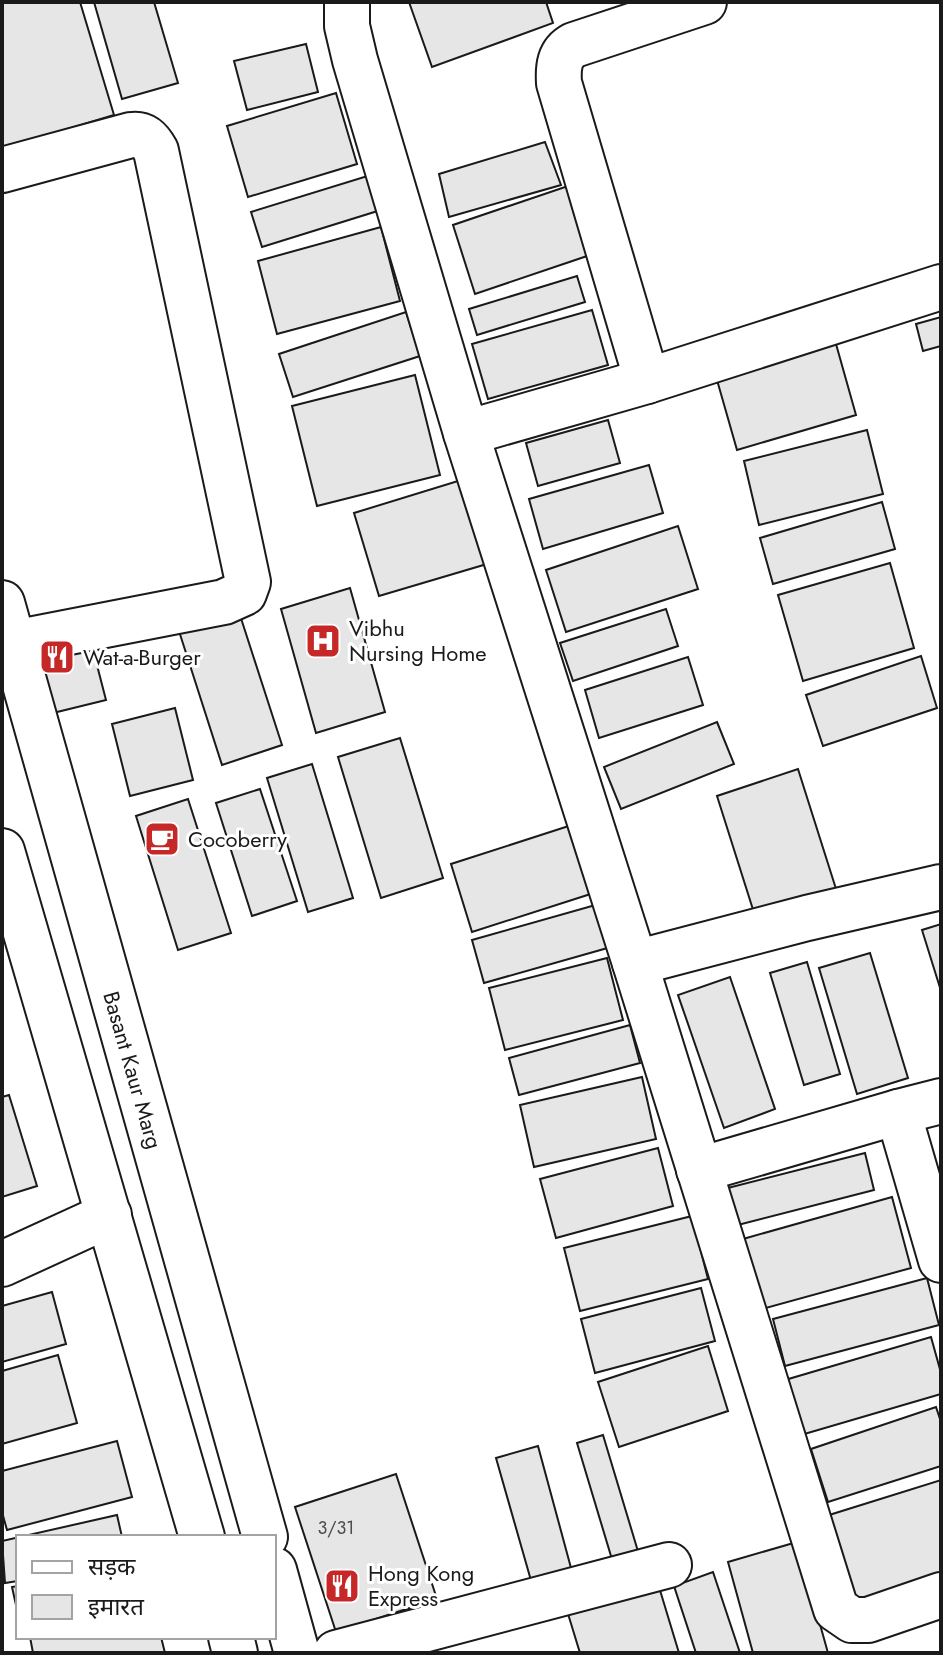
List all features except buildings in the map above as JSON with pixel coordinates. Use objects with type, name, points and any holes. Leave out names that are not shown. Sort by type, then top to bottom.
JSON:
[{"type":"street","points":[[347,2],[347,26],[355,60],[466,433],[836,1609],[852,1620],[868,1620],[941,1595]]},
{"type":"street","points":[[647,381],[559,83],[558,68],[567,49],[574,45],[704,2]]},
{"type":"street","points":[[2,170],[131,135],[145,137],[156,151],[248,582],[244,593],[224,602],[8,623]]},
{"type":"street","points":[[466,433],[647,381],[941,287]]},
{"type":"street","name":"Basant Kaur Marg","points":[[8,623],[264,1535]]},
{"type":"street","points":[[2,851],[201,1535]]},
{"type":"street","points":[[635,963],[941,887]]},
{"type":"street","points":[[699,1170],[941,1101]]},
{"type":"street","points":[[898,1112],[941,1260]]},
{"type":"street","points":[[2,1264],[109,1215]]},
{"type":"street","points":[[336,1653],[669,1565]]},
{"type":"street","points":[[276,1577],[297,1653]]},
{"type":"place","name":"Vibhu Nursing Home","points":[[323,641]]},
{"type":"place","name":"Wat-a-Burger","points":[[57,657]]},
{"type":"place","name":"Cocoberry","points":[[162,839]]},
{"type":"place","name":"Hong Kong Express","points":[[342,1586]]}]
